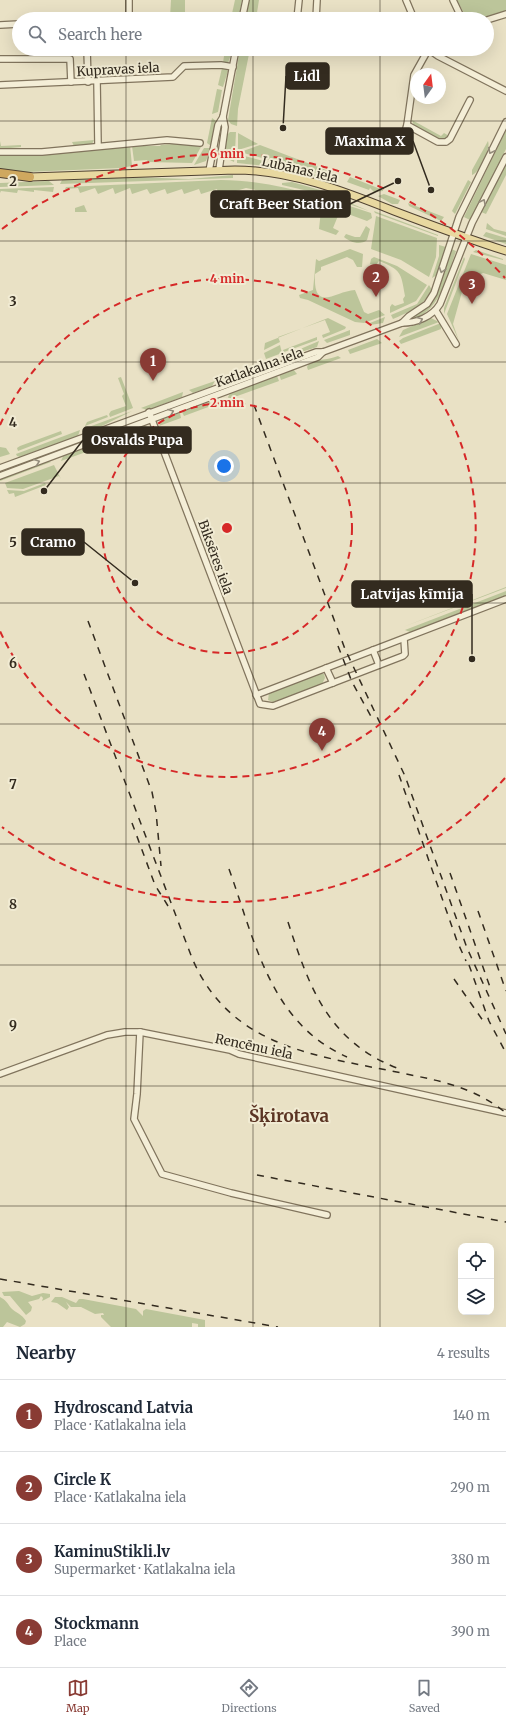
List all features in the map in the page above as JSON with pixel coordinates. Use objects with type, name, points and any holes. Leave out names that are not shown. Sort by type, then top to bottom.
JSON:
[{"type":"highway","name":"Lubānas iela","points":[[0,173],[30,176]]},
{"type":"highway","name":"Lubānas iela","points":[[0,179],[30,176]]},
{"type":"main road","name":"Lubānas iela","points":[[30,176],[219,170],[264,172],[299,179],[365,199],[506,251]]},
{"type":"street","points":[[129,0],[129,12]]},
{"type":"street","points":[[243,12],[246,0]]},
{"type":"street","points":[[298,12],[299,0]]},
{"type":"street","points":[[316,12],[317,0]]},
{"type":"street","points":[[406,0],[411,12]]},
{"type":"street","points":[[453,0],[459,12]]},
{"type":"street","points":[[494,18],[506,14]]},
{"type":"street","points":[[0,25],[12,24]]},
{"type":"street","points":[[87,56],[88,82]]},
{"type":"street","points":[[219,170],[225,127],[223,117],[234,56]]},
{"type":"street","points":[[399,150],[407,125],[414,76],[424,56]]},
{"type":"street","points":[[441,56],[506,91]]},
{"type":"street","points":[[0,59],[70,59],[71,82]]},
{"type":"street","name":"Kupravas iela","points":[[0,86],[173,77],[184,66],[221,65],[232,67]]},
{"type":"street","points":[[97,81],[98,145]]},
{"type":"street","points":[[407,125],[438,142],[446,142],[450,139],[470,100]]},
{"type":"street","points":[[209,171],[218,125],[223,117]]},
{"type":"street","name":"Katlakalna iela","points":[[0,468],[150,412],[316,352],[322,352],[402,322],[431,298],[459,217],[506,122]]},
{"type":"street","points":[[0,152],[42,152],[98,145],[167,140],[200,143]]},
{"type":"street","points":[[456,344],[436,311],[443,298],[466,237],[506,157]]},
{"type":"street","name":"Katlakalna iela","points":[[402,322],[412,323],[436,311]]},
{"type":"street","name":"Katlakalna iela","points":[[0,476],[318,357],[322,352]]},
{"type":"street","name":"Biksēres iela","points":[[150,412],[260,704],[265,706],[273,706],[333,683]]},
{"type":"street","points":[[256,695],[506,599]]},
{"type":"street","points":[[326,668],[333,683],[406,654],[404,639]]},
{"type":"street","points":[[373,650],[379,665]]},
{"type":"street","name":"Rencēnu iela","points":[[0,1074],[107,1035],[125,1032],[140,1032],[506,1113]]},
{"type":"street","points":[[140,1032],[137,1094],[134,1119],[162,1174],[231,1193],[326,1215]]},
{"type":"green space","points":[[171,0],[185,0],[185,12],[170,12]]},
{"type":"green space","points":[[235,0],[242,0],[240,12],[232,12]]},
{"type":"green space","points":[[249,0],[259,0],[257,12],[247,12]]},
{"type":"green space","points":[[457,0],[506,0],[506,11],[494,14],[494,12],[463,12]]},
{"type":"green space","points":[[224,56],[230,56],[228,63],[223,63]]},
{"type":"green space","points":[[239,56],[249,56],[238,109],[237,126],[231,124],[228,120]]},
{"type":"green space","points":[[222,68],[225,68],[228,71],[223,87],[218,85]]},
{"type":"green space","points":[[217,89],[222,90],[218,112],[212,114]]},
{"type":"green space","points":[[212,118],[216,121],[211,146],[207,143]]},
{"type":"green space","points":[[412,120],[441,136],[444,133],[449,136],[445,140],[441,140],[414,126]]},
{"type":"green space","points":[[506,130],[506,149],[470,220],[464,217]]},
{"type":"green space","points":[[230,132],[236,132],[235,151],[225,149],[227,135]]},
{"type":"green space","points":[[238,133],[258,144],[238,150]]},
{"type":"green space","points":[[94,140],[92,144],[74,146],[72,142]]},
{"type":"green space","points":[[0,141],[1,146],[21,145],[21,147],[0,149]]},
{"type":"green space","points":[[488,141],[489,145],[484,160],[478,170],[472,175],[472,170]]},
{"type":"green space","points":[[185,143],[201,147],[192,163],[148,162],[147,160],[134,161],[132,146],[160,146]]},
{"type":"green space","points":[[130,145],[132,166],[121,168],[27,172],[0,170],[0,155],[42,154]]},
{"type":"green space","points":[[260,145],[334,173],[336,176],[334,178],[240,152]]},
{"type":"green space","points":[[204,148],[211,148],[206,161],[194,165]]},
{"type":"green space","points":[[225,151],[235,154],[234,162],[228,159]]},
{"type":"green space","points":[[237,154],[336,180],[333,182],[277,167],[237,163]]},
{"type":"green space","points":[[506,164],[506,175],[486,214],[481,212]]},
{"type":"green space","points":[[233,175],[233,178],[60,184],[62,180],[133,177],[189,179]]},
{"type":"green space","points":[[350,177],[383,191],[374,192],[370,188],[369,190],[347,182]]},
{"type":"green space","points":[[221,180],[260,183],[298,190],[371,213],[372,218],[367,221],[340,211],[333,228],[339,231],[336,235],[319,229],[321,210],[290,197],[246,188],[219,196],[217,189],[201,194],[199,189],[184,194],[182,189],[167,194],[165,189],[150,194],[147,189],[132,194],[130,188],[115,194],[113,188],[98,194],[95,188],[80,193],[78,188],[65,189],[66,187]]},
{"type":"green space","points":[[468,180],[471,182],[455,214],[452,211]]},
{"type":"green space","points":[[49,181],[54,185],[0,187],[0,183]]},
{"type":"green space","points":[[292,182],[320,190],[369,211],[317,193],[282,185],[282,183]]},
{"type":"green space","points":[[54,187],[53,192],[18,190],[17,193],[1,191],[0,193],[0,189]]},
{"type":"green space","points":[[384,194],[400,200],[398,204],[392,204],[378,196]]},
{"type":"green space","points":[[408,203],[444,217],[441,221],[409,206]]},
{"type":"green space","points":[[84,205],[87,212],[75,212],[75,208]]},
{"type":"green space","points":[[374,211],[438,235],[438,236],[375,213]]},
{"type":"green space","points":[[376,216],[437,238],[436,257],[429,277],[401,260],[371,249]]},
{"type":"green space","points":[[487,223],[494,229],[506,232],[506,236],[486,229]]},
{"type":"green space","points":[[366,226],[370,229],[367,240],[364,242],[355,243],[344,237],[346,234],[360,237]]},
{"type":"green space","points":[[486,232],[506,238],[506,244],[483,236]]},
{"type":"green space","points":[[439,245],[446,247],[437,275],[432,278],[439,256]]},
{"type":"green space","points":[[350,249],[363,254],[362,267],[357,267],[353,260],[347,257],[321,267],[321,270],[315,274],[315,286],[318,294],[322,297],[333,296],[355,290],[364,312],[368,314],[379,310],[385,315],[364,323],[355,322],[308,300],[300,298],[299,295],[313,290],[316,259],[319,261]]},
{"type":"green space","points":[[451,249],[456,251],[441,293],[435,303],[428,311],[419,317],[408,320],[424,310],[433,300]]},
{"type":"green space","points":[[476,250],[503,259],[503,260],[473,252]]},
{"type":"green space","points":[[471,254],[506,265],[506,280],[483,273],[465,281],[453,324],[459,341],[447,314]]},
{"type":"green space","points":[[374,257],[397,266],[427,285],[416,301],[390,313],[390,307],[392,304],[395,306],[404,303],[403,299],[405,296],[401,277],[392,267],[379,261],[376,265],[370,264],[371,259]]},
{"type":"green space","points":[[464,257],[465,259],[444,314],[444,308]]},
{"type":"green space","points":[[429,285],[432,290],[425,300],[410,311],[393,319],[391,315],[417,304]]},
{"type":"green space","points":[[385,317],[383,323],[370,325],[370,323]]},
{"type":"green space","points":[[328,318],[346,327],[345,329],[323,338],[322,335],[330,332],[325,320],[302,328]]},
{"type":"green space","points":[[431,318],[439,322],[399,337],[403,330]]},
{"type":"green space","points":[[441,323],[441,329],[401,344],[399,341],[403,338]]},
{"type":"green space","points":[[302,328],[278,338],[278,337]]},
{"type":"green space","points":[[350,330],[350,335],[327,343],[324,340]]},
{"type":"green space","points":[[317,337],[317,340],[284,352],[283,350]]},
{"type":"green space","points":[[278,338],[280,342],[264,350],[265,343]]},
{"type":"green space","points":[[377,339],[382,343],[350,354],[348,350]]},
{"type":"green space","points":[[319,341],[317,347],[298,353],[298,350]]},
{"type":"green space","points":[[280,345],[282,353],[266,359],[264,353]]},
{"type":"green space","points":[[338,356],[341,358],[308,370],[307,367],[309,363]]},
{"type":"green space","points":[[247,368],[247,373],[223,382],[219,379]]},
{"type":"green space","points":[[293,369],[297,374],[281,380],[279,374]]},
{"type":"green space","points":[[277,376],[279,381],[229,399],[228,397],[231,392]]},
{"type":"green space","points":[[121,377],[133,408],[110,417],[109,414],[111,411],[126,406],[122,396],[124,394],[118,378]]},
{"type":"green space","points":[[215,381],[212,386],[193,393],[189,390]]},
{"type":"green space","points":[[183,392],[182,397],[148,410],[141,408]]},
{"type":"green space","points":[[210,402],[211,406],[184,416],[182,412]]},
{"type":"green space","points":[[132,411],[92,431],[86,428]]},
{"type":"green space","points":[[180,413],[181,418],[159,426],[162,419]]},
{"type":"green space","points":[[107,415],[108,417],[85,426],[87,422]]},
{"type":"green space","points":[[135,420],[136,422],[58,451],[57,449]]},
{"type":"green space","points":[[144,425],[150,429],[61,461],[64,454]]},
{"type":"green space","points":[[80,430],[78,436],[20,457],[16,454]]},
{"type":"green space","points":[[61,431],[62,434],[18,451],[17,448],[20,446]]},
{"type":"green space","points":[[0,447],[6,448],[10,454],[0,457]]},
{"type":"green space","points":[[47,453],[48,455],[0,472],[0,471]]},
{"type":"green space","points":[[46,460],[51,462],[0,481],[0,477]]},
{"type":"green space","points":[[54,465],[61,479],[59,476],[23,489],[7,488],[5,483]]},
{"type":"green space","points":[[45,483],[46,485],[15,497],[14,493],[9,494],[7,490],[24,491]]},
{"type":"green space","points":[[506,587],[506,588],[403,627]]},
{"type":"green space","points":[[506,591],[506,596],[410,632],[405,630]]},
{"type":"green space","points":[[321,673],[324,674],[325,678],[322,684],[273,702],[268,700],[269,693]]},
{"type":"green space","points":[[19,1291],[32,1296],[43,1293],[50,1294],[50,1297],[42,1301],[43,1298],[41,1296],[39,1299],[28,1302],[32,1307],[31,1311],[26,1315],[10,1296],[4,1296],[2,1292]]},
{"type":"green space","points":[[0,1297],[5,1300],[13,1310],[23,1317],[26,1321],[25,1324],[20,1327],[7,1322],[3,1327],[0,1327]]},
{"type":"green space","points":[[55,1297],[62,1297],[76,1303],[79,1299],[83,1299],[136,1309],[143,1316],[143,1311],[146,1309],[205,1320],[205,1327],[198,1327],[198,1324],[192,1323],[192,1327],[111,1327],[101,1317],[101,1315],[104,1315],[103,1313],[95,1314],[81,1307],[71,1307],[66,1302],[69,1307],[67,1310],[57,1303],[51,1302]]},
{"type":"railway","points":[[254,405],[345,649],[405,776],[467,948],[506,1034]]},
{"type":"railway","points":[[88,621],[152,792],[156,812],[161,866]]},
{"type":"railway","points":[[338,646],[352,682],[373,720]]},
{"type":"railway","points":[[84,674],[192,958],[209,989],[231,1013],[256,1031],[284,1045],[346,1062],[449,1084],[484,1098],[506,1113]]},
{"type":"railway","points":[[399,775],[457,941],[466,961]]},
{"type":"railway","points":[[132,823],[155,885],[168,906]]},
{"type":"railway","points":[[229,869],[257,951],[283,1002],[300,1023],[321,1042],[347,1057]]},
{"type":"railway","points":[[450,873],[491,990]]},
{"type":"railway","points":[[478,911],[506,991]]},
{"type":"railway","points":[[288,922],[304,968],[324,1009],[338,1027],[354,1043],[373,1057],[397,1068]]},
{"type":"railway","points":[[469,965],[489,1021],[506,1053]]},
{"type":"railway","points":[[454,979],[486,1025]]},
{"type":"railway","points":[[257,1175],[506,1222]]},
{"type":"railway","points":[[0,1279],[278,1327]]},
{"type":"place","name":"Lidl","points":[[283,128]]},
{"type":"place","name":"Craft Beer Station","points":[[398,181]]},
{"type":"place","name":"Maxima X","points":[[431,190]]},
{"type":"place","name":"Circle K","points":[[376,297]]},
{"type":"place","name":"KaminuStikli.lv","points":[[472,304]]},
{"type":"place","name":"Hydroscand Latvia","points":[[153,381]]},
{"type":"place","name":"Osvalds Pupa","points":[[44,491]]},
{"type":"place","name":"Cramo","points":[[135,583]]},
{"type":"place","name":"Latvijas ķīmija","points":[[472,659]]},
{"type":"place","name":"Stockmann","points":[[322,751]]},
{"type":"district","name":"Šķirotava","points":[[289,1116]]}]
